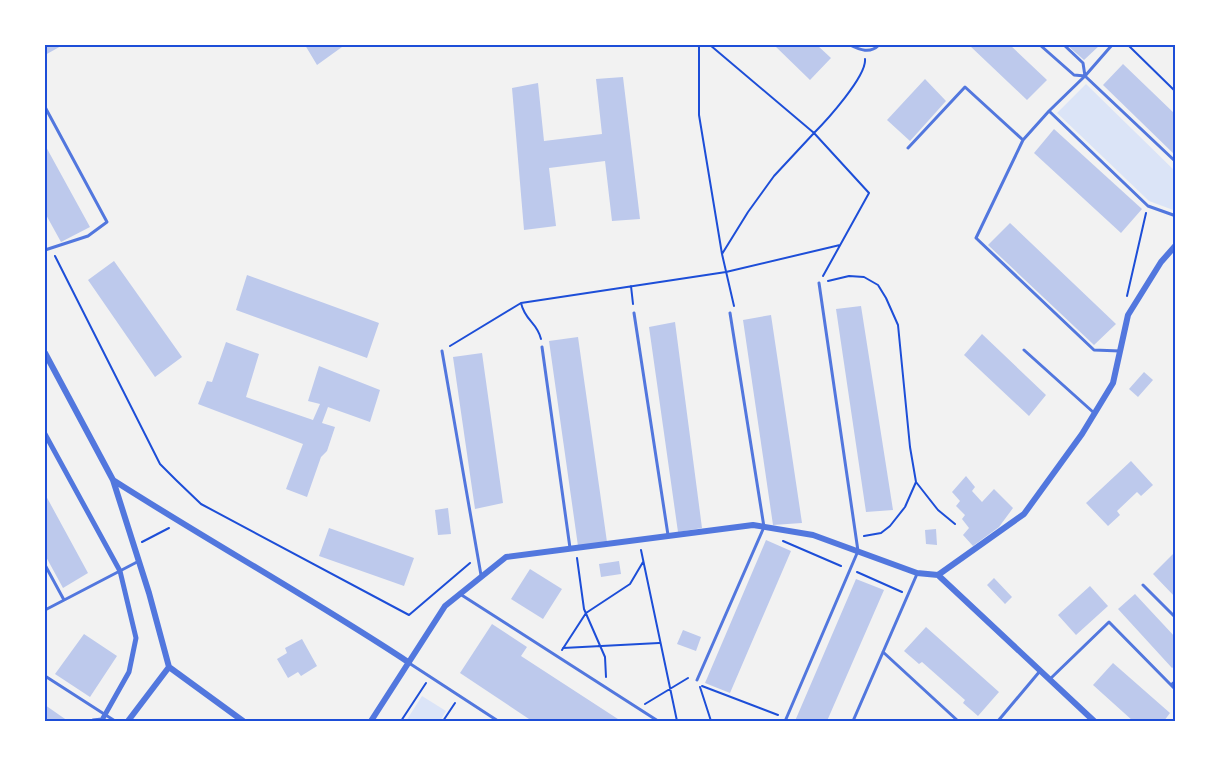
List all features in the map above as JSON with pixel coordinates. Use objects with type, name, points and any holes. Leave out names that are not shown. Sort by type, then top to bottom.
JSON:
[{"type":"street","points":[[938,575],[1024,514],[1082,434],[1113,383],[1128,315],[1161,262],[1176,245]]},
{"type":"street","points":[[45,353],[113,480],[135,546],[169,667],[243,721]]},
{"type":"street","points":[[45,434],[120,572],[136,638],[129,672],[102,720],[93,721]]},
{"type":"street","points":[[113,480],[348,622],[408,662]]},
{"type":"street","points":[[371,721],[445,606],[506,557],[753,525],[813,535],[917,573],[938,575],[1094,721]]},
{"type":"street","points":[[128,721],[169,667]]},
{"type":"lane","points":[[850,45],[864,51],[875,49],[879,45]]},
{"type":"lane","points":[[1040,45],[1074,75],[1085,76]]},
{"type":"lane","points":[[1064,45],[1083,63],[1085,76],[1176,162]]},
{"type":"lane","points":[[1112,45],[1023,140],[976,238],[1094,350],[1120,351]]},
{"type":"lane","points":[[908,148],[965,87],[1023,140]]},
{"type":"lane","points":[[45,107],[107,222],[88,236],[45,250]]},
{"type":"lane","points":[[1049,111],[1148,206],[1176,216]]},
{"type":"lane","points":[[786,719],[858,551],[819,283]]},
{"type":"lane","points":[[634,313],[669,537]]},
{"type":"lane","points":[[697,680],[764,527],[730,313]]},
{"type":"lane","points":[[543,347],[573,549]]},
{"type":"lane","points":[[1024,350],[1094,414]]},
{"type":"lane","points":[[442,351],[481,577]]},
{"type":"lane","points":[[45,610],[139,561]]},
{"type":"lane","points":[[45,565],[64,600]]},
{"type":"lane","points":[[853,721],[917,573]]},
{"type":"lane","points":[[1143,585],[1176,618]]},
{"type":"lane","points":[[460,594],[658,721]]},
{"type":"lane","points":[[1049,680],[1109,622],[1176,690]]},
{"type":"lane","points":[[883,652],[958,721]]},
{"type":"lane","points":[[408,662],[498,721]]},
{"type":"lane","points":[[998,721],[1040,671]]},
{"type":"lane","points":[[45,676],[115,721]]},
{"type":"lane","points":[[1172,685],[1176,681]]},
{"type":"path","points":[[699,45],[699,115],[722,254],[734,306],[730,313]]},
{"type":"path","points":[[710,45],[814,133],[868,193],[819,283]]},
{"type":"path","points":[[1128,45],[1176,92]]},
{"type":"path","points":[[722,254],[774,176],[835,112],[866,64],[864,51]]},
{"type":"path","points":[[1127,295],[1148,206]]},
{"type":"path","points":[[442,351],[521,303],[726,272],[840,245]]},
{"type":"path","points":[[51,249],[160,464],[201,504],[409,615],[477,557]]},
{"type":"path","points":[[819,283],[849,276],[864,277],[878,285],[886,298],[898,325],[910,447],[916,482],[938,510],[955,524]]},
{"type":"path","points":[[631,286],[634,313]]},
{"type":"path","points":[[521,303],[523,313],[539,331],[543,347]]},
{"type":"path","points":[[856,538],[881,533],[890,526],[905,507],[916,482]]},
{"type":"path","points":[[135,546],[180,522]]},
{"type":"path","points":[[760,537],[776,538],[908,594]]},
{"type":"path","points":[[639,541],[677,721]]},
{"type":"path","points":[[573,549],[586,614],[605,657],[607,672],[605,688]]},
{"type":"path","points":[[557,658],[586,614],[630,584],[644,562]]},
{"type":"path","points":[[563,648],[661,643]]},
{"type":"path","points":[[401,721],[430,676]]},
{"type":"path","points":[[637,709],[687,678],[697,680]]},
{"type":"path","points":[[711,721],[699,685],[786,719]]},
{"type":"path","points":[[443,721],[460,696]]},
{"type":"shaded area","points":[[1086,84],[1176,172],[1176,211],[1149,201],[1057,113]]},
{"type":"shaded area","points":[[422,696],[446,711],[440,721],[406,721]]},
{"type":"building","points":[[45,45],[63,45],[45,55]]},
{"type":"building","points":[[305,45],[341,45],[342,47],[317,65]]},
{"type":"building","points":[[774,45],[817,45],[831,58],[810,80]]},
{"type":"building","points":[[969,45],[1010,45],[1047,80],[1027,100]]},
{"type":"building","points":[[1067,45],[1100,45],[1084,60]]},
{"type":"building","points":[[1123,64],[1176,115],[1176,156],[1103,85]]},
{"type":"building","points":[[623,77],[640,219],[612,221],[605,161],[549,168],[556,226],[524,230],[512,88],[538,83],[544,141],[602,134],[596,79]]},
{"type":"building","points":[[925,79],[946,101],[910,141],[887,120]]},
{"type":"building","points":[[1054,129],[1142,209],[1121,233],[1034,153]]},
{"type":"building","points":[[45,145],[90,227],[61,242],[45,213]]},
{"type":"building","points":[[1010,223],[1116,324],[1094,345],[988,245]]},
{"type":"building","points":[[114,261],[182,357],[155,377],[88,280]]},
{"type":"building","points":[[247,275],[379,323],[367,358],[236,310]]},
{"type":"building","points":[[861,306],[893,510],[866,512],[836,309]]},
{"type":"building","points":[[771,315],[802,523],[773,525],[743,320]]},
{"type":"building","points":[[675,322],[702,528],[678,532],[649,327]]},
{"type":"building","points":[[982,334],[1046,395],[1029,416],[964,355]]},
{"type":"building","points":[[578,337],[607,542],[578,546],[549,341]]},
{"type":"building","points":[[226,342],[259,354],[246,397],[313,420],[320,404],[308,401],[319,366],[380,390],[370,422],[328,407],[322,423],[335,427],[327,451],[321,457],[307,497],[286,489],[303,444],[198,404],[207,381],[212,382]]},
{"type":"building","points":[[482,353],[503,503],[475,509],[453,357]]},
{"type":"building","points":[[1144,372],[1153,380],[1138,397],[1129,389]]},
{"type":"building","points":[[1131,461],[1153,485],[1141,496],[1137,492],[1117,511],[1120,515],[1108,526],[1086,503]]},
{"type":"building","points":[[966,476],[975,487],[972,491],[982,502],[994,489],[1013,508],[999,527],[973,546],[963,535],[969,528],[962,519],[965,515],[956,506],[960,501],[952,492]]},
{"type":"building","points":[[45,494],[88,573],[63,588],[45,555]]},
{"type":"building","points":[[448,508],[451,534],[438,535],[435,510]]},
{"type":"building","points":[[329,528],[414,558],[404,586],[319,556]]},
{"type":"building","points":[[936,529],[937,545],[926,544],[925,530]]},
{"type":"building","points":[[766,540],[791,551],[730,693],[705,683]]},
{"type":"building","points":[[1176,551],[1176,598],[1153,574]]},
{"type":"building","points":[[619,561],[621,574],[601,577],[599,564]]},
{"type":"building","points":[[530,569],[562,589],[543,619],[511,599]]},
{"type":"building","points":[[994,578],[1012,597],[1005,604],[987,585]]},
{"type":"building","points":[[856,579],[884,590],[827,721],[795,721]]},
{"type":"building","points":[[1090,586],[1108,606],[1076,635],[1058,615]]},
{"type":"building","points":[[1135,594],[1176,638],[1176,665],[1172,668],[1118,609]]},
{"type":"building","points":[[492,624],[527,647],[521,656],[621,721],[532,721],[460,673]]},
{"type":"building","points":[[926,627],[999,692],[978,716],[963,703],[965,700],[922,662],[919,664],[904,651]]},
{"type":"building","points":[[683,630],[701,637],[696,651],[677,644]]},
{"type":"building","points":[[84,634],[117,656],[90,697],[55,674]]},
{"type":"building","points":[[302,639],[317,666],[301,676],[298,672],[288,678],[277,659],[287,653],[285,648]]},
{"type":"building","points":[[1113,663],[1170,713],[1164,721],[1133,721],[1093,685]]},
{"type":"building","points":[[45,705],[68,721],[45,721]]}]
